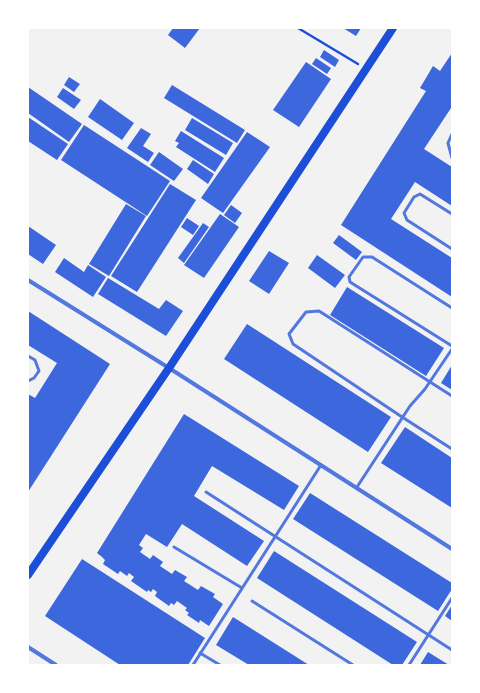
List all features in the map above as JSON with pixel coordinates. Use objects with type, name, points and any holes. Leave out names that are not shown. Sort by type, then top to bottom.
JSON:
[{"type":"main road","points":[[28,575],[169,368],[393,28]]},
{"type":"street","points":[[28,280],[357,487],[452,549]]},
{"type":"street","points":[[28,647],[56,665]]},
{"type":"lane","points":[[452,134],[448,143],[449,152],[452,158]]},
{"type":"lane","points":[[452,214],[420,194],[414,197],[404,213],[407,220],[452,249]]},
{"type":"lane","points":[[357,487],[402,417],[429,382],[452,347],[350,282],[349,277],[363,257],[372,257],[452,308]]},
{"type":"lane","points":[[452,396],[319,311],[306,312],[289,334],[293,344],[452,449]]},
{"type":"lane","points":[[28,356],[35,360],[39,371],[34,378],[28,381]]},
{"type":"lane","points":[[192,665],[276,536],[320,465]]},
{"type":"lane","points":[[206,492],[452,650]]},
{"type":"lane","points":[[174,547],[242,588]]},
{"type":"lane","points":[[409,665],[452,598]]},
{"type":"lane","points":[[252,601],[354,665]]},
{"type":"lane","points":[[200,653],[220,665]]},
{"type":"path","points":[[298,28],[366,69]]},
{"type":"building","points":[[173,28],[200,28],[185,48],[168,35]]},
{"type":"building","points":[[343,28],[361,28],[356,36]]},
{"type":"building","points":[[324,50],[339,60],[335,67],[320,57]]},
{"type":"building","points":[[452,53],[452,108],[424,149],[452,167],[452,206],[415,182],[391,219],[452,258],[452,297],[341,225],[426,91],[420,88],[433,66],[440,71]]},
{"type":"building","points":[[316,58],[331,68],[327,74],[312,64]]},
{"type":"building","points":[[306,62],[331,79],[299,127],[273,110]]},
{"type":"building","points":[[69,77],[80,84],[74,92],[64,85]]},
{"type":"building","points":[[172,85],[245,130],[237,143],[164,98]]},
{"type":"building","points":[[28,87],[82,124],[69,142],[28,113]]},
{"type":"building","points":[[63,88],[81,100],[74,109],[57,97]]},
{"type":"building","points":[[100,99],[134,123],[122,140],[88,117]]},
{"type":"building","points":[[28,117],[68,144],[57,160],[28,141]]},
{"type":"building","points":[[192,118],[233,143],[226,155],[185,130]]},
{"type":"building","points":[[84,125],[170,181],[147,216],[61,160]]},
{"type":"building","points":[[141,128],[151,134],[143,146],[154,153],[148,162],[127,148]]},
{"type":"building","points":[[181,131],[224,158],[215,172],[176,147],[179,143],[175,141]]},
{"type":"building","points":[[247,132],[270,147],[223,213],[201,198]]},
{"type":"building","points":[[159,152],[183,169],[174,181],[150,165]]},
{"type":"building","points":[[193,160],[214,174],[208,184],[187,169]]},
{"type":"building","points":[[170,184],[196,200],[137,292],[111,276]]},
{"type":"building","points":[[126,204],[146,216],[109,276],[89,264]]},
{"type":"building","points":[[231,205],[242,213],[235,223],[224,215]]},
{"type":"building","points":[[220,214],[239,227],[204,278],[184,265]]},
{"type":"building","points":[[187,218],[199,226],[193,235],[181,227]]},
{"type":"building","points":[[203,223],[209,227],[184,263],[178,258]]},
{"type":"building","points":[[28,226],[56,245],[43,264],[28,254]]},
{"type":"building","points":[[339,235],[362,252],[356,260],[333,243]]},
{"type":"building","points":[[269,251],[289,263],[269,294],[249,281]]},
{"type":"building","points":[[317,255],[345,275],[335,288],[308,268]]},
{"type":"building","points":[[64,258],[84,272],[88,265],[106,277],[93,297],[55,272]]},
{"type":"building","points":[[108,278],[159,309],[166,300],[183,311],[166,336],[98,294]]},
{"type":"building","points":[[347,287],[444,348],[426,376],[330,315]]},
{"type":"building","points":[[28,311],[110,364],[28,492],[28,394],[35,398],[57,363],[28,345]]},
{"type":"building","points":[[247,324],[391,417],[368,452],[224,359]]},
{"type":"building","points":[[452,365],[452,390],[441,383]]},
{"type":"building","points":[[184,414],[299,486],[284,510],[212,466],[194,496],[264,541],[247,566],[182,524],[167,547],[146,534],[139,545],[143,548],[140,552],[150,559],[153,555],[163,562],[160,566],[172,574],[175,570],[187,577],[184,581],[198,590],[201,586],[215,594],[213,597],[223,604],[209,626],[200,620],[199,623],[187,615],[189,613],[185,610],[187,608],[177,601],[174,605],[171,603],[169,606],[155,596],[157,592],[153,589],[151,592],[148,590],[147,592],[131,581],[134,577],[129,573],[127,576],[120,571],[118,574],[103,564],[105,560],[97,553]]},
{"type":"building","points":[[405,427],[452,458],[452,508],[381,463]]},
{"type":"building","points":[[310,493],[452,583],[452,589],[438,611],[293,519]]},
{"type":"building","points":[[274,551],[417,642],[402,665],[393,665],[257,578]]},
{"type":"building","points":[[82,559],[205,638],[188,665],[120,665],[45,616]]},
{"type":"building","points":[[452,605],[452,621],[445,616]]},
{"type":"building","points":[[233,617],[309,665],[249,665],[216,645]]},
{"type":"building","points":[[428,652],[449,665],[420,665]]}]
